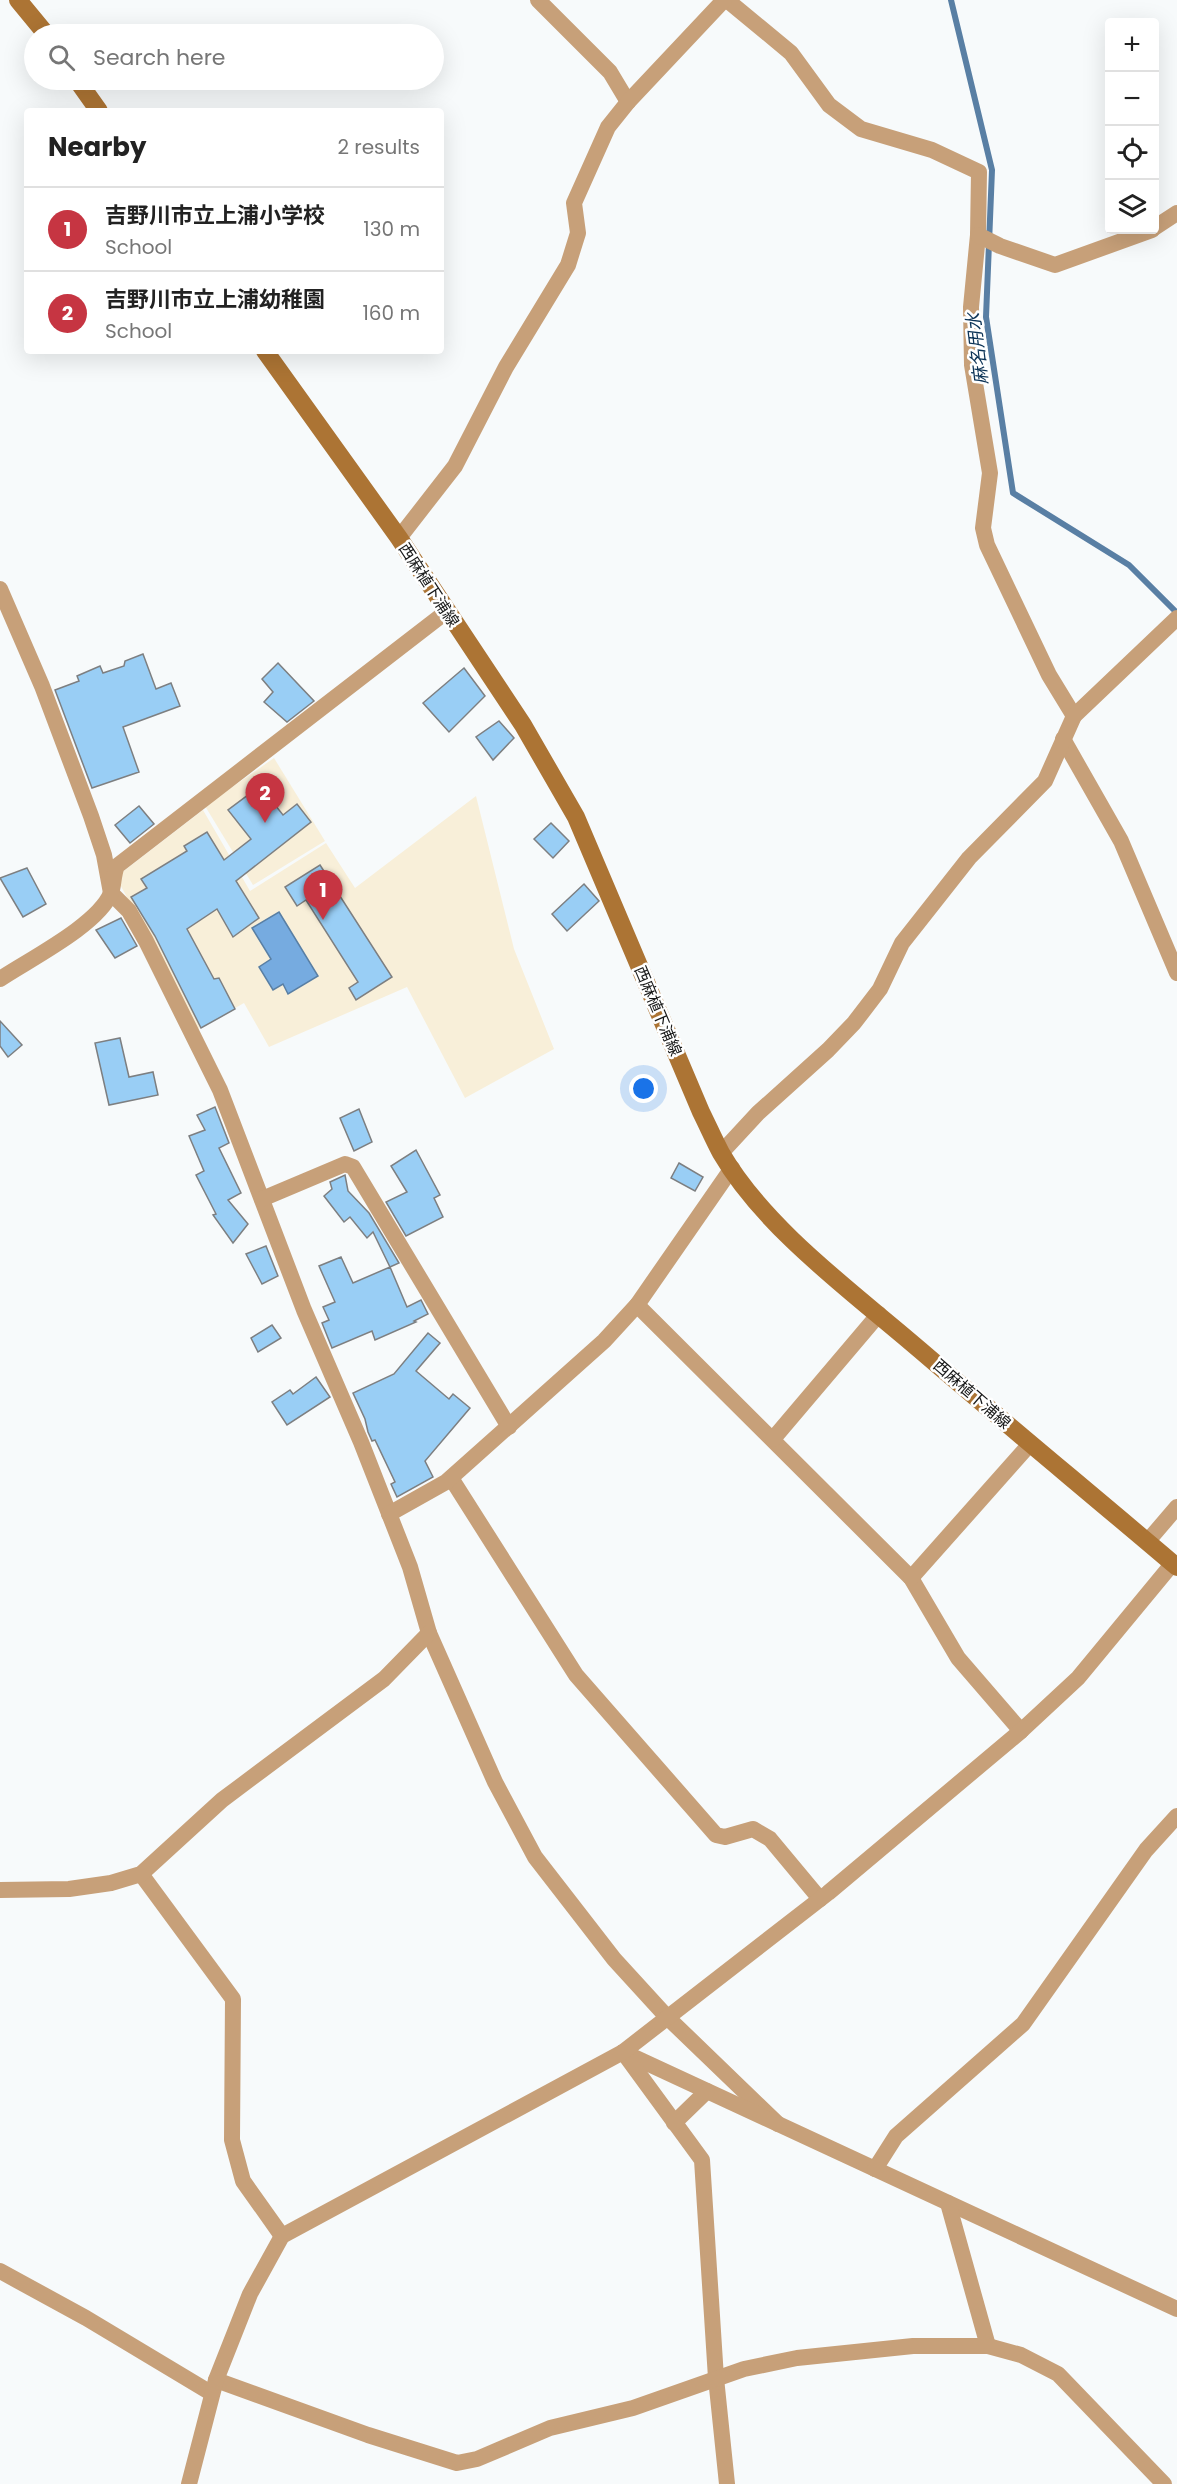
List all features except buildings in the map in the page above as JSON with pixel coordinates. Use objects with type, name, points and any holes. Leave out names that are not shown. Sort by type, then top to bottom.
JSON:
[{"type":"main road","points":[[18,0],[38,24]]},
{"type":"main road","points":[[84,90],[97,108]]},
{"type":"main road","name":"西麻植下浦線","points":[[267,354],[399,538],[523,725],[576,817],[701,1112],[726,1161],[777,1223],[824,1267],[1175,1565]]},
{"type":"street","points":[[538,0],[610,72],[628,102]]},
{"type":"street","points":[[399,538],[455,466],[506,368],[568,265],[578,233],[574,203],[608,127],[628,102],[726,0],[791,52],[829,105],[861,129],[932,150],[979,172],[978,235],[971,307],[972,365],[990,473],[983,528],[987,545],[1048,675],[1074,716]]},
{"type":"street","points":[[1159,226],[1177,213]]},
{"type":"street","points":[[978,235],[1000,246],[1055,265],[1140,234]]},
{"type":"street","points":[[0,589],[42,686],[91,816],[105,855],[111,893],[129,911],[220,1090],[304,1310],[361,1442],[410,1567],[429,1633],[495,1782],[535,1857],[614,1959],[667,2017],[778,2124]]},
{"type":"street","points":[[0,979],[93,918],[111,893],[112,877],[117,866],[446,612]]},
{"type":"street","points":[[388,1514],[451,1478],[604,1341],[637,1305],[758,1113],[828,1050],[854,1023],[880,989],[902,944],[969,858],[1045,781],[1074,716],[1172,622]]},
{"type":"street","points":[[1063,739],[1121,841],[1177,973]]},
{"type":"street","points":[[262,1199],[345,1164],[353,1167],[509,1427]]},
{"type":"street","points":[[637,1305],[911,1578],[958,1658],[1021,1731]]},
{"type":"street","points":[[773,1439],[879,1314]]},
{"type":"street","points":[[911,1578],[1030,1444]]},
{"type":"street","points":[[451,1478],[576,1675],[716,1836],[725,1837],[753,1829],[770,1839],[820,1899]]},
{"type":"street","points":[[1147,1542],[1177,1507]]},
{"type":"street","points":[[189,2484],[213,2387],[250,2294],[282,2236],[622,2052],[820,1899],[1021,1731],[1078,1678],[1175,1565]]},
{"type":"street","points":[[0,1890],[69,1888],[111,1883],[141,1874],[222,1800],[384,1679],[429,1633]]},
{"type":"street","points":[[875,2169],[896,2136],[1023,2024],[1146,1850],[1177,1816]]},
{"type":"street","points":[[141,1874],[233,1999],[232,2140],[243,2181],[282,2236]]},
{"type":"street","points":[[622,2052],[1177,2309]]},
{"type":"street","points":[[622,2052],[702,2160],[716,2378],[726,2484]]},
{"type":"street","points":[[674,2123],[707,2091]]},
{"type":"street","points":[[948,2203],[988,2346]]},
{"type":"street","points":[[0,2271],[213,2387],[457,2463],[477,2459],[550,2428],[633,2409],[744,2369],[797,2358],[913,2346],[988,2346],[1021,2355],[1058,2374],[1164,2484]]},
{"type":"shaded area","points":[[274,758],[325,841],[253,885],[205,806]]},
{"type":"shaded area","points":[[476,796],[514,949],[554,1049],[465,1098],[407,987],[269,1047],[244,1003],[198,1029],[116,877],[203,810],[250,891],[326,843],[355,888]]},
{"type":"water","points":[[279,912],[318,976],[288,994],[283,984],[273,990],[259,967],[271,959],[252,928]]},
{"type":"waterway","name":"麻名用水","points":[[951,0],[992,170],[986,317],[1013,493],[1129,565],[1177,613]]},
{"type":"place","name":"吉野川市立上浦幼稚園","points":[[265,823]]},
{"type":"place","name":"吉野川市立上浦小学校","points":[[323,920]]}]
